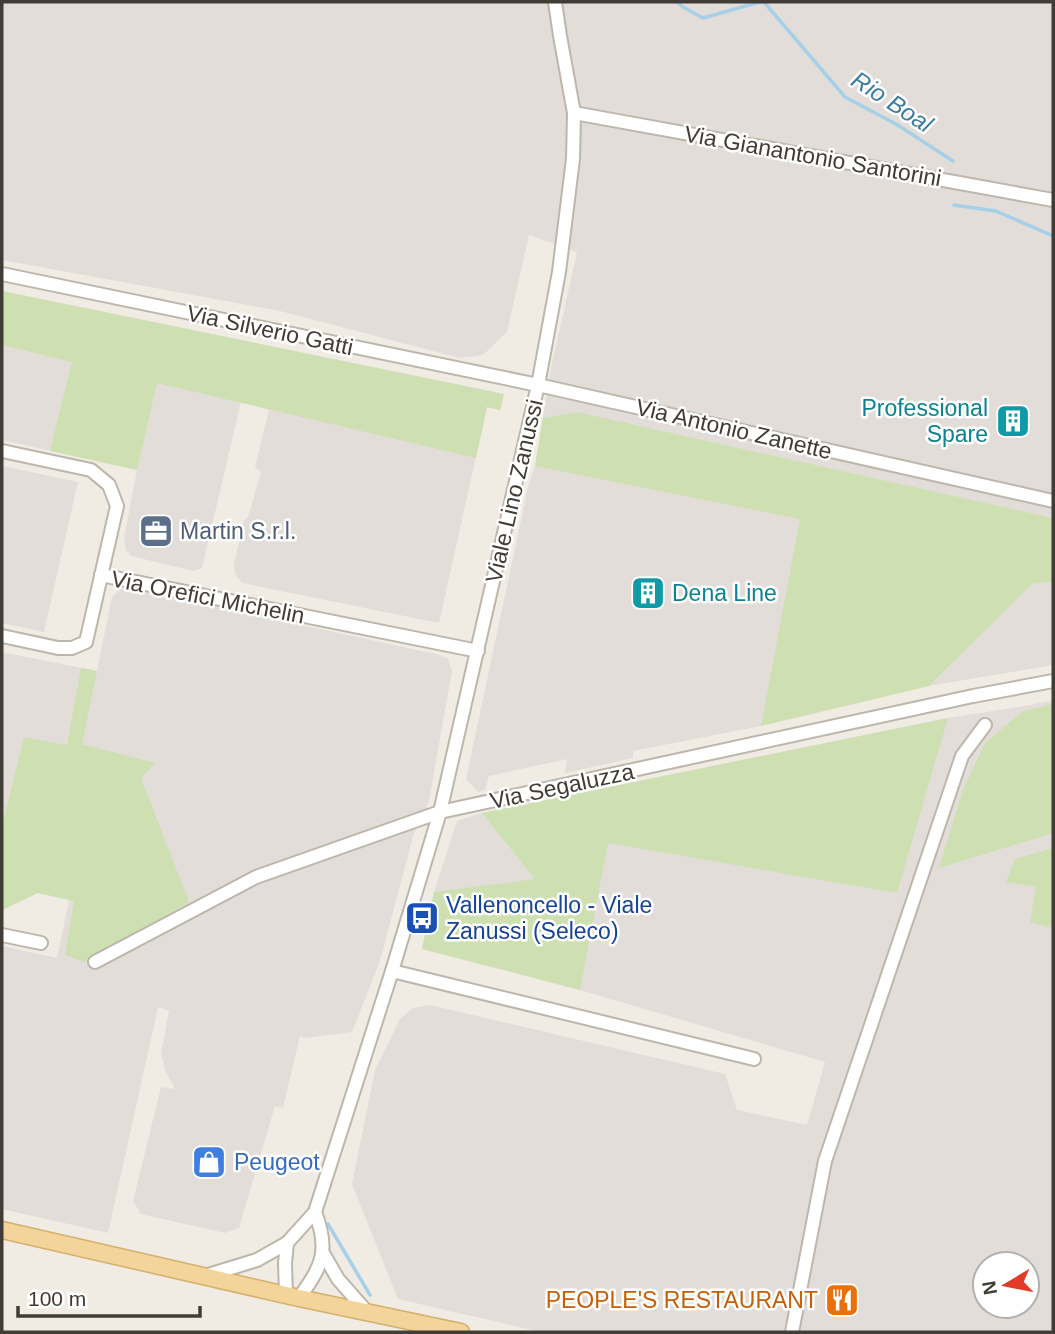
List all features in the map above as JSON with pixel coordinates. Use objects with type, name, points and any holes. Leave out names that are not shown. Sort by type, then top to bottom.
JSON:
[{"type":"main road","points":[[2,1230],[293,1297],[461,1332]]},
{"type":"street","name":"Viale Lino Zanussi","points":[[203,1276],[257,1260],[287,1242],[315,1212],[440,812],[538,385],[560,261],[573,159],[573,113],[555,2]]},
{"type":"street","name":"Via Gianantonio Santorini","points":[[573,113],[1053,200]]},
{"type":"street","name":"Via Silverio Gatti","points":[[2,274],[538,385]]},
{"type":"street","name":"Via Antonio Zanette","points":[[538,385],[1053,500]]},
{"type":"street","name":"Via Orefici Michelin","points":[[2,451],[91,470],[108,485],[117,506],[101,575],[478,651]]},
{"type":"street","points":[[2,636],[58,648],[72,648],[86,642],[101,575]]},
{"type":"street","name":"Via Segaluzza","points":[[95,962],[256,877],[440,812],[1053,681]]},
{"type":"street","points":[[792,1332],[825,1161],[962,756],[985,725]]},
{"type":"street","points":[[2,935],[41,943]]},
{"type":"street","points":[[392,971],[754,1059]]},
{"type":"street","points":[[293,1297],[315,1275],[323,1253],[321,1228],[315,1212]]},
{"type":"street","points":[[287,1242],[285,1263],[293,1297]]},
{"type":"street","points":[[323,1253],[338,1279],[368,1312]]},
{"type":"shaded area","points":[[2,2],[1053,2],[1053,665],[929,686],[761,726],[633,751],[633,758],[565,773],[567,759],[489,776],[485,790],[478,792],[466,779],[528,487],[535,466],[551,368],[577,252],[529,235],[507,332],[483,355],[460,358],[280,311],[2,260]]},
{"type":"shaded area","points":[[2,291],[504,394],[500,410],[487,407],[439,623],[242,583],[235,574],[234,564],[244,520],[248,517],[261,472],[255,467],[269,410],[241,402],[202,568],[193,571],[131,556],[126,550],[124,538],[137,470],[2,440]]},
{"type":"shaded area","points":[[2,466],[78,482],[44,632],[2,623]]},
{"type":"shaded area","points":[[130,588],[436,654],[448,658],[452,671],[429,801],[414,833],[380,961],[352,1032],[305,1038],[300,1036],[283,1108],[275,1106],[239,1228],[225,1233],[141,1214],[133,1201],[161,1087],[175,1089],[165,1070],[161,1053],[169,1011],[158,1007],[108,1233],[2,1209],[2,946],[57,958],[69,900],[38,893],[2,910],[2,652],[97,671],[112,597],[120,589]]},
{"type":"shaded area","points":[[1053,700],[1053,1332],[541,1332],[398,1299],[352,1184],[375,1070],[400,1019],[413,1008],[430,1005],[725,1074],[737,1110],[807,1125],[825,1062],[580,990],[422,949],[434,892],[457,821],[482,813],[948,718]]},
{"type":"green space","points":[[2,291],[504,394],[500,410],[487,407],[476,458],[157,383],[137,470],[50,451],[72,362],[2,345]]},
{"type":"green space","points":[[577,412],[1053,518],[1053,582],[1033,583],[929,686],[761,726],[800,519],[535,466],[543,418]]},
{"type":"green space","points":[[81,668],[97,671],[82,744],[155,763],[141,778],[189,902],[85,962],[65,955],[74,901],[38,893],[2,910],[2,826],[24,737],[67,745]]},
{"type":"green space","points":[[1053,704],[1053,833],[939,868],[963,790],[985,743],[1023,711]]},
{"type":"green space","points":[[948,718],[897,893],[608,843],[580,990],[422,949],[434,892],[535,879],[482,813]]},
{"type":"green space","points":[[1053,848],[1053,928],[1030,922],[1036,887],[1006,882],[1015,859]]},
{"type":"waterway","name":"Rio Boal","points":[[677,2],[703,18],[760,2]]},
{"type":"waterway","name":"Rio Boal","points":[[764,2],[845,97],[896,124],[953,161]]},
{"type":"waterway","name":"Rio Boal","points":[[954,205],[996,211],[1053,236]]},
{"type":"waterway","points":[[328,1224],[370,1295]]},
{"type":"waterway","points":[[409,1329],[412,1332]]},
{"type":"place","name":"Professional Spare","points":[[1013,421]]},
{"type":"place","name":"Martin S.r.l.","points":[[156,531]]},
{"type":"place","name":"Dena Line","points":[[648,593]]},
{"type":"place","name":"Vallenoncello - Viale Zanussi (Seleco)","points":[[422,918]]},
{"type":"place","name":"Peugeot","points":[[209,1162]]},
{"type":"place","name":"PEOPLE'S RESTAURANT","points":[[842,1300]]}]
